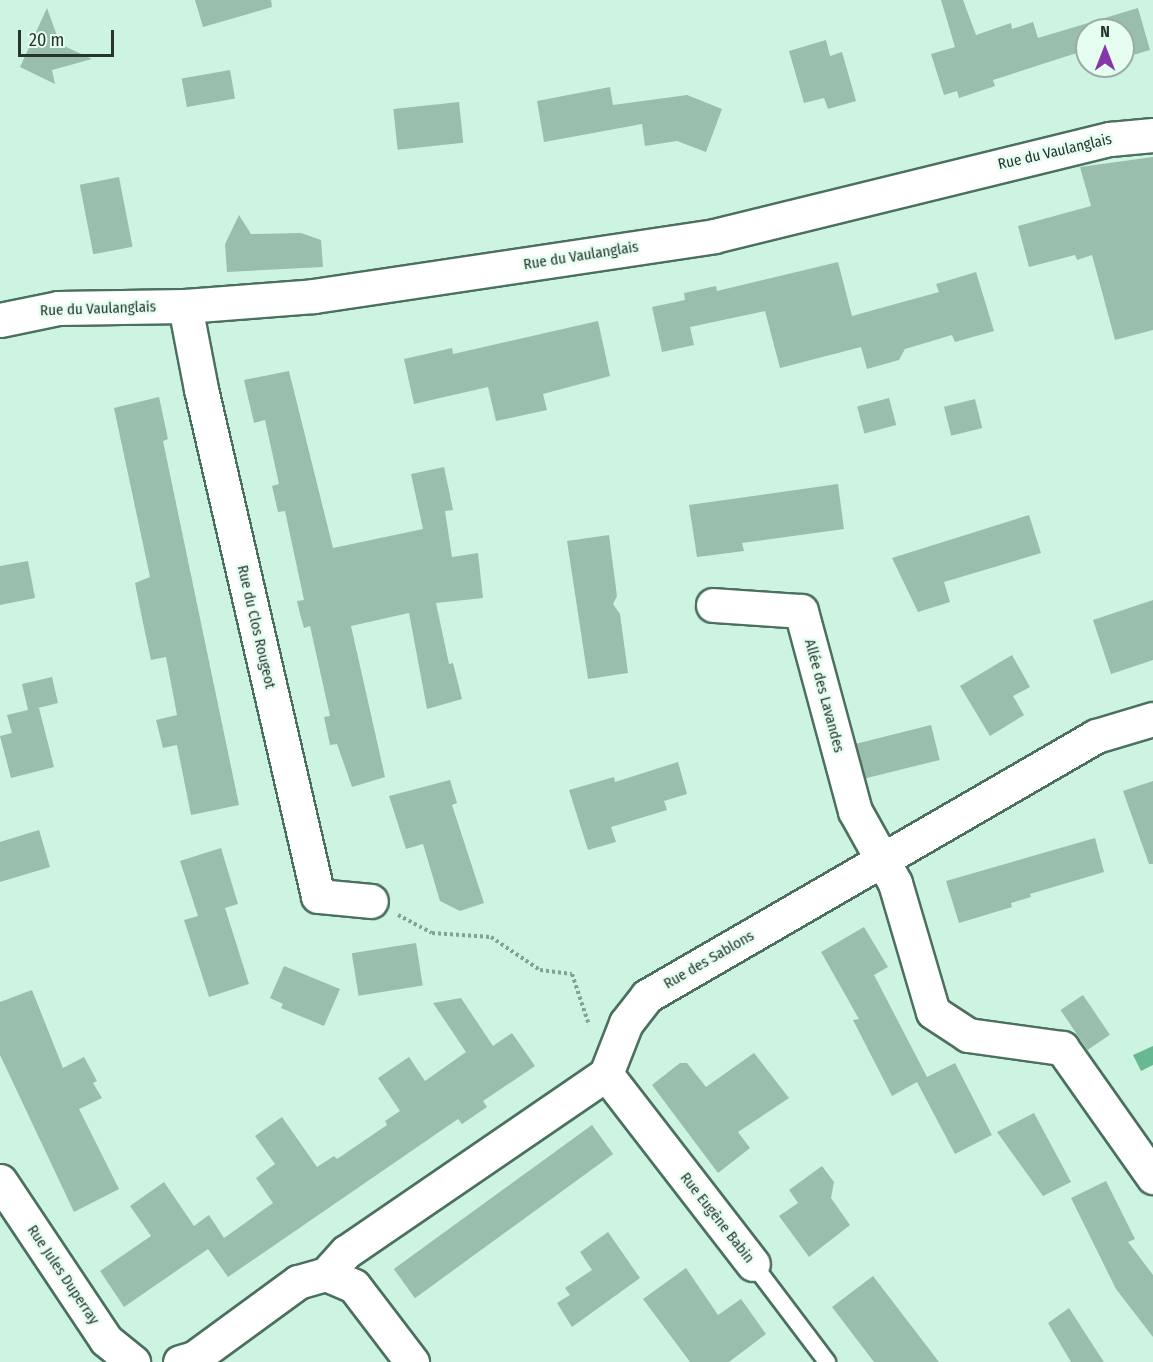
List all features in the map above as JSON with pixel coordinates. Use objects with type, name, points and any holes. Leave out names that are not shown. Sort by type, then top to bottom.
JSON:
[{"type":"street","name":"Rue du Vaulanglais","points":[[0,320],[58,308],[185,306],[314,296],[714,236],[1110,139],[1153,135]]},
{"type":"street","name":"Rue du Clos Rougeot","points":[[185,306],[201,389],[318,896],[371,901]]},
{"type":"street","name":"Allée des Lavandes","points":[[713,605],[801,611],[855,811],[881,862]]},
{"type":"street","name":"Rue des Sablons","points":[[606,1074],[626,1023],[647,996],[1096,736],[1153,719]]},
{"type":"street","points":[[881,862],[895,883],[933,1012],[968,1035],[1062,1048],[1153,1177]]},
{"type":"street","points":[[180,1362],[194,1358],[298,1281],[326,1274],[346,1252],[606,1074]]},
{"type":"street","name":"Rue Eugène Babin","points":[[606,1074],[753,1264]]},
{"type":"street","name":"Rue Jules Duperray","points":[[0,1181],[106,1340],[133,1362]]},
{"type":"street","points":[[326,1274],[354,1286],[412,1362]]},
{"type":"lane","name":"Rue Eugène Babin","points":[[753,1264],[827,1362]]},
{"type":"path","points":[[371,901],[432,933],[491,937],[540,970],[572,974],[606,1074]]},
{"type":"shaded area","points":[[1153,1046],[1153,1065],[1141,1071],[1133,1055]]},
{"type":"building","points":[[195,0],[271,0],[272,7],[203,27]]},
{"type":"building","points":[[941,0],[963,0],[976,35],[1011,23],[1012,29],[1033,22],[1038,38],[1075,27],[1075,54],[993,80],[995,86],[959,98],[957,91],[944,95],[931,54],[955,47]]},
{"type":"building","points":[[47,8],[60,44],[92,59],[52,70],[55,84],[20,67]]},
{"type":"building","points":[[1138,8],[1150,50],[1135,54],[1135,18],[1105,18]]},
{"type":"building","points":[[826,40],[830,56],[842,52],[856,101],[828,109],[824,98],[804,103],[789,51]]},
{"type":"building","points":[[230,70],[235,99],[187,107],[182,79]]},
{"type":"building","points":[[610,87],[613,105],[687,95],[722,109],[706,152],[677,141],[645,146],[642,124],[544,142],[537,101]]},
{"type":"building","points":[[459,102],[463,143],[398,150],[393,109]]},
{"type":"building","points":[[1153,157],[1153,330],[1115,340],[1092,255],[1077,260],[1075,255],[1029,267],[1018,226],[1091,206],[1080,167]]},
{"type":"building","points":[[119,177],[133,247],[93,254],[80,185]]},
{"type":"building","points":[[239,215],[251,234],[301,233],[321,240],[323,267],[227,272],[225,244]]},
{"type":"building","points":[[838,262],[852,316],[939,292],[936,284],[976,272],[994,331],[955,342],[952,335],[905,349],[899,360],[867,369],[861,347],[780,368],[765,311],[690,327],[694,345],[662,352],[652,307],[685,300],[684,293],[716,286],[717,291]]},
{"type":"building","points":[[598,321],[610,376],[543,394],[547,410],[496,421],[488,387],[414,404],[404,359],[452,348],[453,354]]},
{"type":"building","points":[[289,371],[333,548],[423,529],[411,474],[444,467],[453,510],[445,511],[452,557],[478,553],[483,598],[436,603],[449,664],[453,663],[462,699],[427,709],[409,613],[351,626],[385,777],[352,787],[337,744],[330,745],[324,717],[330,716],[310,626],[304,628],[297,601],[304,600],[285,511],[278,512],[272,486],[279,484],[265,420],[254,423],[244,380]]},
{"type":"building","points":[[159,397],[168,439],[163,441],[239,805],[191,815],[177,745],[163,748],[156,720],[177,715],[166,657],[151,660],[144,628],[135,583],[150,577],[114,408]]},
{"type":"building","points":[[889,398],[896,425],[864,434],[857,407]]},
{"type":"building","points":[[975,399],[982,428],[951,436],[944,407]]},
{"type":"building","points":[[838,484],[844,529],[742,543],[744,551],[697,557],[689,505]]},
{"type":"building","points":[[1029,515],[1041,553],[944,582],[950,602],[918,612],[892,558]]},
{"type":"building","points":[[609,535],[617,596],[613,604],[620,614],[628,673],[588,679],[567,541]]},
{"type":"building","points":[[28,561],[35,598],[0,605],[0,566]]},
{"type":"building","points":[[1153,600],[1153,660],[1111,674],[1093,620]]},
{"type":"building","points":[[1012,655],[1030,687],[1013,696],[1024,715],[990,736],[960,686]]},
{"type":"building","points":[[52,677],[58,703],[34,709],[39,708],[54,767],[11,778],[0,736],[12,733],[7,715],[28,710],[22,684]]},
{"type":"building","points":[[931,725],[940,760],[865,779],[856,744]]},
{"type":"building","points":[[678,762],[687,794],[664,801],[667,810],[611,827],[616,842],[588,850],[569,790],[614,777],[615,782]]},
{"type":"building","points":[[450,780],[457,803],[452,805],[484,903],[460,911],[440,901],[423,844],[406,849],[389,796]]},
{"type":"building","points":[[1153,781],[1153,864],[1149,864],[1123,791]]},
{"type":"building","points":[[39,830],[50,867],[0,882],[0,842]]},
{"type":"building","points":[[1095,838],[1104,872],[1030,894],[1031,897],[1011,903],[1012,907],[959,923],[946,881]]},
{"type":"building","points":[[221,848],[238,904],[225,908],[249,984],[209,997],[184,920],[198,916],[180,861]]},
{"type":"building","points":[[864,927],[888,967],[874,975],[927,1077],[955,1063],[992,1135],[955,1154],[917,1082],[892,1096],[853,1020],[859,1019],[821,952]]},
{"type":"building","points":[[416,943],[423,985],[359,996],[352,953]]},
{"type":"building","points":[[284,966],[340,989],[324,1026],[281,1008],[283,1004],[270,998]]},
{"type":"building","points":[[32,990],[63,1068],[84,1057],[97,1081],[93,1083],[102,1098],[79,1109],[119,1189],[74,1212],[0,1055],[0,1002]]},
{"type":"building","points":[[1083,995],[1110,1035],[1087,1050],[1061,1010]]},
{"type":"building","points":[[461,998],[493,1046],[512,1033],[535,1066],[483,1101],[487,1107],[462,1124],[458,1119],[228,1277],[208,1249],[124,1307],[100,1271],[151,1236],[130,1206],[164,1182],[194,1226],[209,1215],[224,1238],[273,1203],[256,1178],[275,1164],[255,1136],[282,1117],[317,1167],[334,1156],[337,1159],[387,1125],[385,1121],[400,1111],[378,1078],[409,1057],[425,1081],[466,1052],[433,1003]]},
{"type":"building","points":[[754,1053],[789,1098],[738,1132],[750,1148],[718,1173],[652,1085],[680,1063],[687,1063],[706,1087]]},
{"type":"building","points":[[1034,1113],[1071,1182],[1043,1196],[997,1132]]},
{"type":"building","points":[[592,1125],[613,1154],[415,1298],[394,1269]]},
{"type":"building","points":[[822,1166],[834,1182],[831,1198],[850,1225],[809,1257],[779,1216],[798,1203],[789,1190]]},
{"type":"building","points":[[1106,1181],[1135,1239],[1128,1242],[1153,1275],[1153,1337],[1116,1289],[1071,1198]]},
{"type":"building","points":[[608,1232],[640,1278],[572,1327],[557,1303],[570,1295],[565,1288],[592,1270],[580,1252]]},
{"type":"building","points":[[686,1268],[718,1315],[741,1299],[766,1334],[729,1362],[690,1362],[643,1299]]},
{"type":"building","points":[[873,1276],[939,1362],[874,1362],[832,1307]]},
{"type":"building","points":[[1069,1308],[1104,1362],[1071,1362],[1048,1323]]}]
